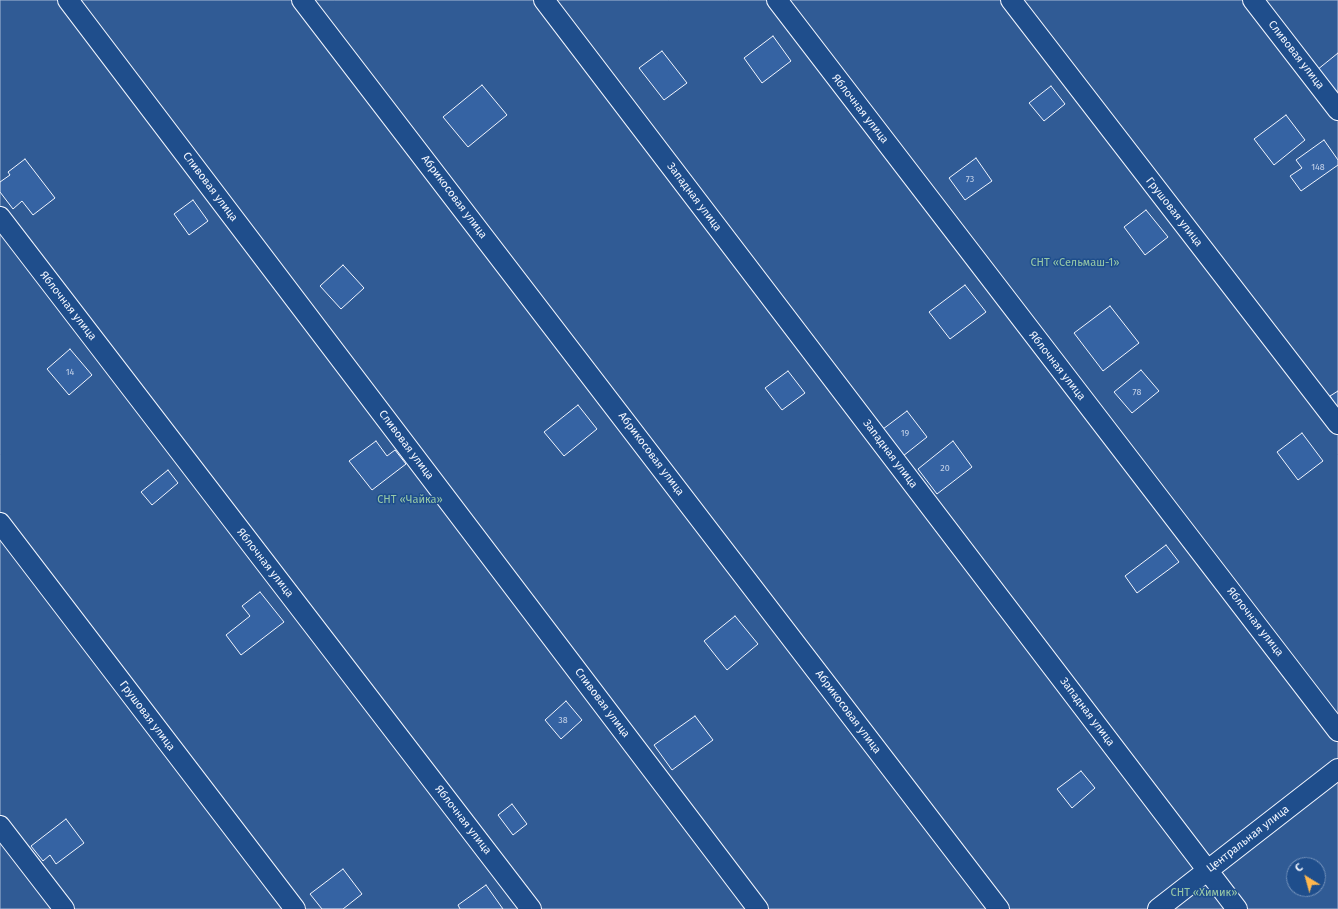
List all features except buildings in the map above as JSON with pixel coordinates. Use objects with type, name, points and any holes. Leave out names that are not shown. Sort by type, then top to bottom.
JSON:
[{"type":"street","name":"Сливовая улица","points":[[68,0],[758,909]]},
{"type":"street","name":"Абрикосовая улица","points":[[302,0],[999,909]]},
{"type":"street","name":"Западная улица","points":[[544,0],[1237,909]]},
{"type":"street","name":"Яблочная улица","points":[[776,0],[1338,731]]},
{"type":"street","name":"Грушовая улица","points":[[1011,0],[1338,424]]},
{"type":"street","name":"Сливовая улица","points":[[1254,0],[1338,110]]},
{"type":"street","name":"Яблочная улица","points":[[0,217],[531,909]]},
{"type":"street","name":"Грушовая улица","points":[[0,523],[295,909]]},
{"type":"street","name":"Центральная улица","points":[[1158,909],[1338,769]]},
{"type":"street","points":[[0,826],[64,909]]},
{"type":"shaded area","name":"СНТ «Чайка»","points":[[0,0],[1338,0],[1338,909],[0,909]]},
{"type":"park label","name":"СНТ «Сельмаш-1»","points":[[1075,263]]},
{"type":"park label","name":"СНТ «Химик»","points":[[1204,893]]}]
